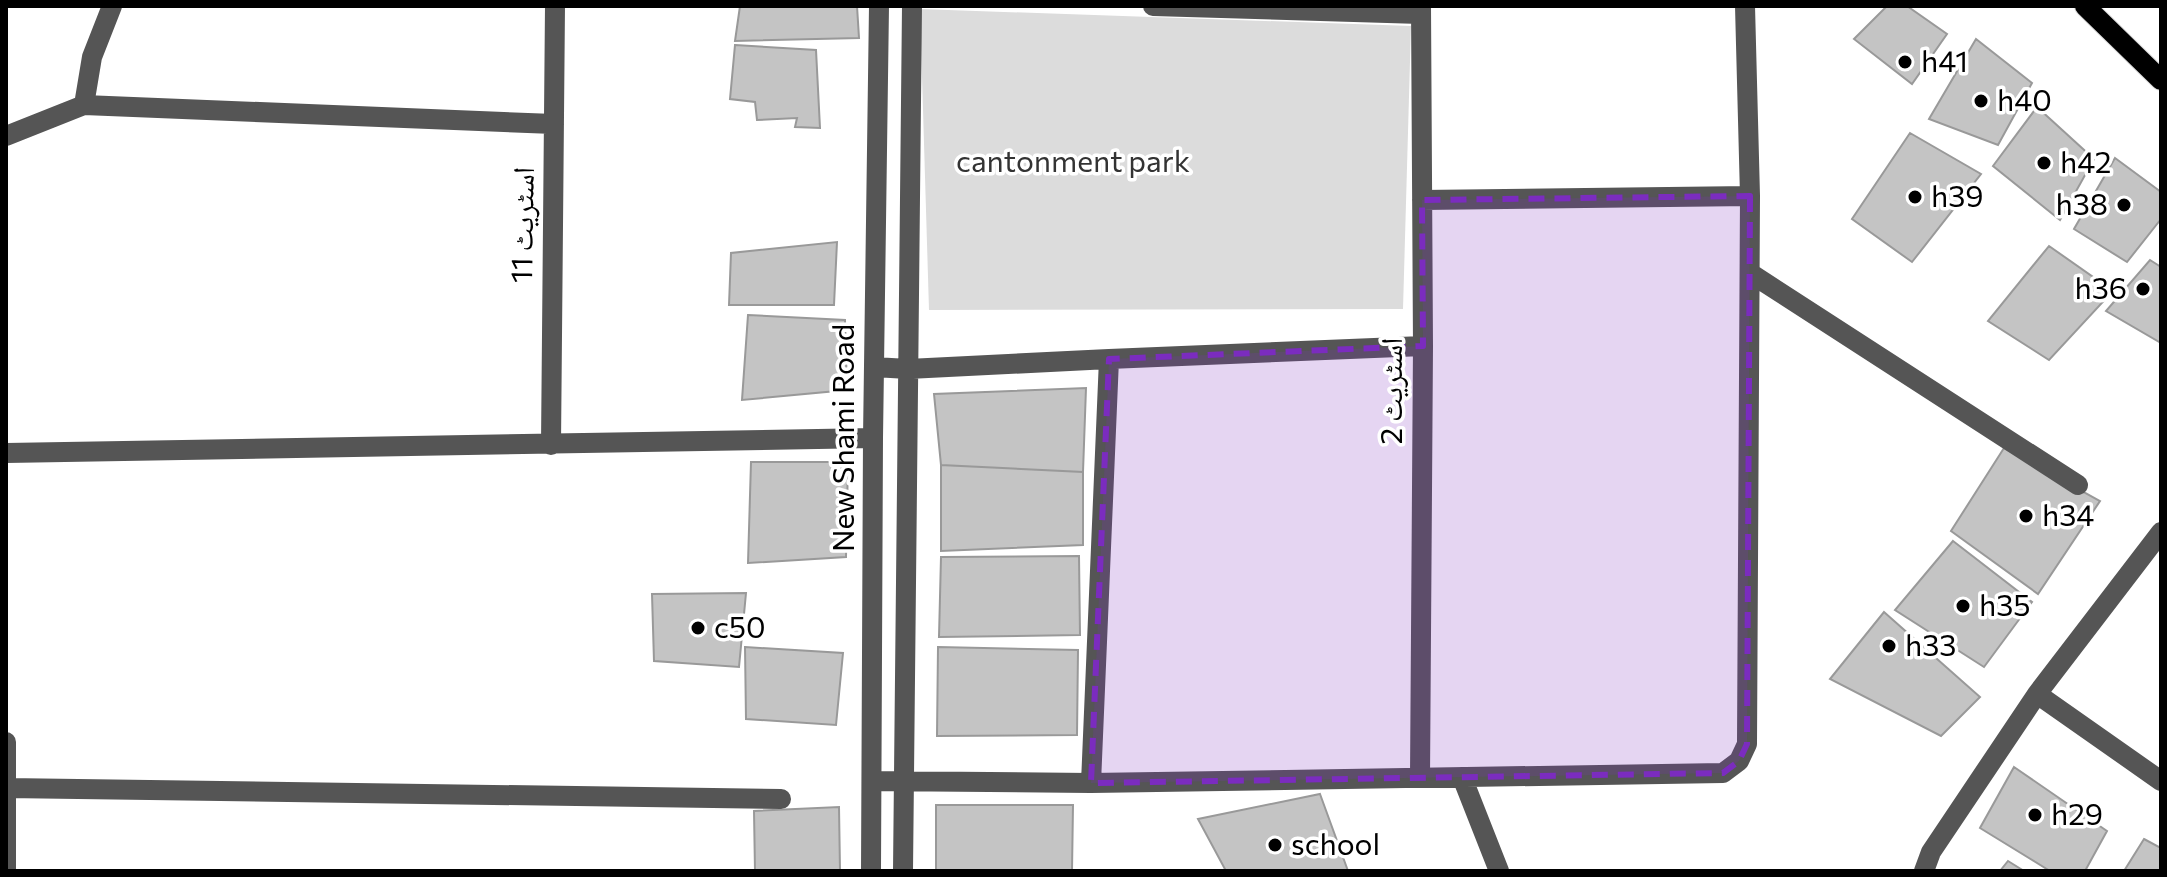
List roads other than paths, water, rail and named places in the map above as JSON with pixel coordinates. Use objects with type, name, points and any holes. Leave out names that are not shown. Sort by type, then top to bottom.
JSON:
[{"type":"main road","points":[[2085,6],[2161,80]]},
{"type":"street","points":[[84,105],[92,57],[112,6]]},
{"type":"street","name":"اسٹریٹ 11","points":[[551,445],[555,6]]},
{"type":"street","name":"New Shami Road","points":[[871,871],[879,6]]},
{"type":"street","name":"New Shami Road","points":[[903,871],[912,6]]},
{"type":"street","points":[[1153,6],[1421,10]]},
{"type":"street","points":[[873,781],[1091,783],[1723,773],[1739,761],[1747,744],[1750,196],[1745,6]]},
{"type":"street","name":"اسٹریٹ 2","points":[[1420,777],[1423,346],[1421,10]]},
{"type":"street","points":[[6,136],[84,105],[554,124]]},
{"type":"street","points":[[1422,200],[1750,196]]},
{"type":"street","points":[[1750,273],[2078,485]]},
{"type":"street","points":[[874,367],[908,369],[1423,346]]},
{"type":"street","points":[[1091,783],[1109,359]]},
{"type":"street","points":[[6,453],[873,438]]},
{"type":"street","points":[[1924,871],[1931,852],[2037,694],[2161,532]]},
{"type":"street","points":[[2037,694],[2161,781]]},
{"type":"street","points":[[6,742],[6,871]]},
{"type":"street","points":[[1462,777],[1499,871]]},
{"type":"street","points":[[7,788],[781,799]]},
{"type":"place","name":"h41","points":[[1905,62]]},
{"type":"place","name":"h40","points":[[1981,101]]},
{"type":"place","name":"h42","points":[[2044,163]]},
{"type":"place","name":"h39","points":[[1915,197]]},
{"type":"place","name":"h38","points":[[2124,205]]},
{"type":"place","name":"h36","points":[[2143,289]]},
{"type":"place","name":"h34","points":[[2026,516]]},
{"type":"place","name":"h35","points":[[1963,606]]},
{"type":"place","name":"c50","points":[[698,628]]},
{"type":"place","name":"h33","points":[[1889,646]]},
{"type":"place","name":"h29","points":[[2035,815]]},
{"type":"place","name":"school","points":[[1275,845]]},
{"type":"park label","name":"cantonment park","points":[[1073,162]]}]
